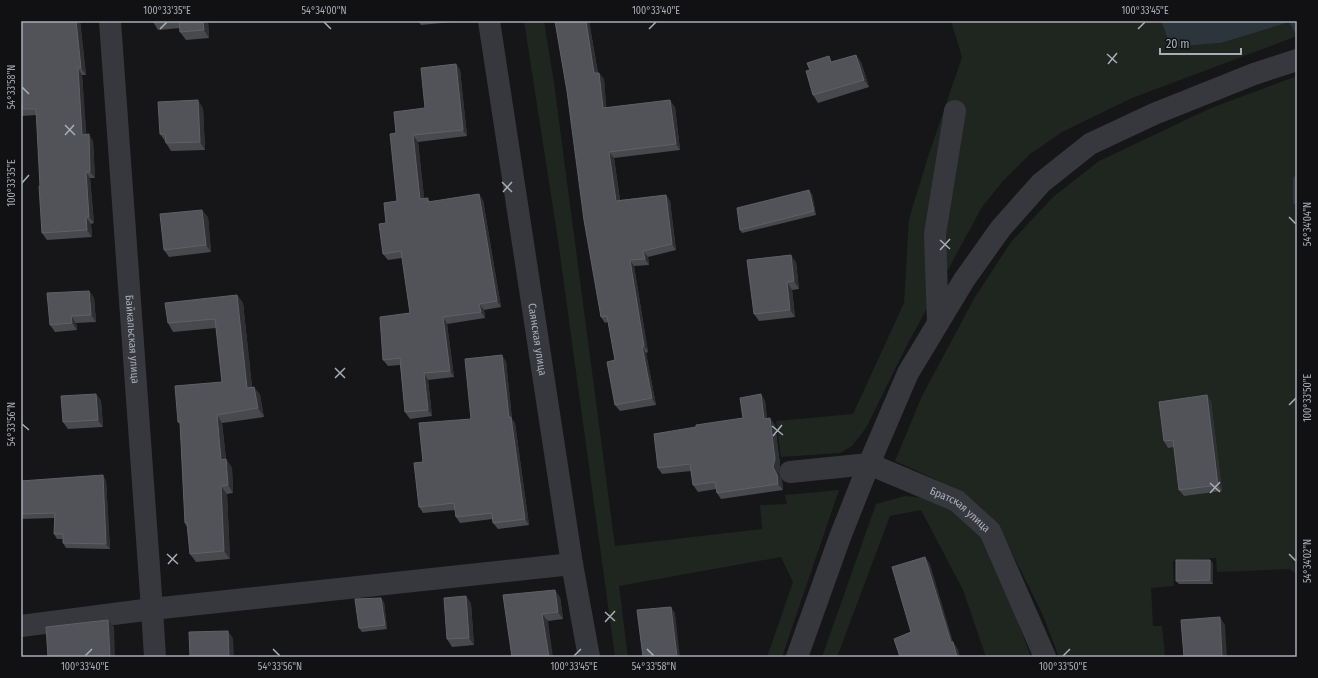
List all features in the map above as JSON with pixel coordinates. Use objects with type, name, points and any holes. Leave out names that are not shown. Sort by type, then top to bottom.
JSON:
[{"type":"street","name":"Байкальская улица","points":[[110,21],[155,657]]},
{"type":"street","name":"Саянская улица","points":[[489,21],[572,564],[589,657]]},
{"type":"street","points":[[797,657],[840,537],[908,373],[964,280],[1001,228],[1041,183],[1090,144],[1154,114],[1254,74],[1297,60]]},
{"type":"street","points":[[938,323],[935,234],[955,111]]},
{"type":"street","points":[[790,472],[869,464]]},
{"type":"street","name":"Братская улица","points":[[869,464],[957,501],[990,531],[1045,657]]},
{"type":"street","points":[[21,626],[152,609],[572,564]]},
{"type":"shaded area","points":[[524,21],[544,21],[554,83],[615,546],[762,529],[760,505],[787,504],[785,495],[839,490],[782,657],[767,657],[793,582],[781,557],[619,586],[628,657],[615,657],[558,240]]},
{"type":"shaded area","points":[[951,21],[1161,21],[1171,47],[1221,43],[1293,21],[1297,21],[1297,36],[1132,98],[1062,132],[1029,155],[1003,181],[982,207],[906,347],[866,428],[852,446],[840,453],[781,457],[776,421],[853,414],[904,303],[909,219],[927,160],[962,57]]},
{"type":"shaded area","points":[[1161,21],[1293,21],[1221,43],[1171,47]]},
{"type":"shaded area","points":[[1297,76],[1297,574],[1289,569],[1217,572],[1216,558],[1173,561],[1174,586],[1151,588],[1153,626],[1162,626],[1165,657],[1059,657],[1042,613],[1001,531],[975,503],[937,480],[895,461],[922,396],[975,297],[1011,242],[1053,197],[1099,161],[1211,108]]},
{"type":"shaded area","points":[[905,496],[929,499],[947,507],[971,526],[991,549],[1031,657],[986,657],[963,590],[921,510],[890,516],[837,657],[822,657],[876,504]]},
{"type":"building","points":[[21,21],[76,21],[81,68],[78,68],[82,135],[89,134],[90,172],[86,172],[89,217],[86,217],[87,230],[42,233],[36,109],[21,109]]},
{"type":"building","points":[[179,21],[203,21],[204,30],[180,32]]},
{"type":"building","points":[[555,21],[586,21],[594,73],[599,73],[603,108],[670,100],[676,144],[609,152],[616,201],[666,195],[672,244],[643,251],[645,259],[630,260],[644,346],[642,346],[652,398],[615,405],[607,362],[615,360],[607,316],[601,317],[584,220],[567,91]]},
{"type":"building","points":[[856,55],[864,80],[813,95],[806,71],[810,70],[807,63],[829,56],[831,62]]},
{"type":"building","points":[[456,64],[463,130],[413,135],[420,199],[428,198],[428,202],[479,194],[497,301],[479,304],[481,312],[443,317],[450,371],[424,373],[428,410],[405,412],[400,358],[383,360],[380,317],[410,313],[401,251],[383,254],[379,224],[386,223],[384,203],[397,201],[390,134],[396,133],[394,112],[425,108],[421,68]]},
{"type":"building","points":[[198,100],[200,142],[166,143],[165,134],[160,134],[158,102]]},
{"type":"building","points":[[809,190],[814,211],[740,230],[737,208]]},
{"type":"building","points":[[202,210],[206,245],[164,250],[160,214]]},
{"type":"building","points":[[791,255],[794,281],[787,282],[790,310],[754,314],[747,260]]},
{"type":"building","points":[[89,291],[91,315],[71,316],[72,323],[50,325],[47,293]]},
{"type":"building","points":[[237,295],[247,388],[254,387],[258,408],[217,415],[221,460],[226,459],[228,485],[221,486],[224,551],[190,554],[187,523],[185,523],[180,422],[178,422],[175,386],[222,382],[215,319],[168,323],[165,303]]},
{"type":"building","points":[[502,355],[509,417],[511,417],[525,519],[493,523],[492,513],[456,517],[454,503],[419,507],[414,463],[423,462],[419,423],[471,419],[465,359]]},
{"type":"building","points":[[96,394],[98,420],[63,422],[61,396]]},
{"type":"building","points":[[761,394],[764,419],[770,418],[775,459],[773,467],[777,475],[778,484],[717,493],[715,482],[693,485],[690,464],[658,468],[654,434],[696,427],[696,425],[743,418],[740,398]]},
{"type":"building","points":[[1207,395],[1218,485],[1179,490],[1173,440],[1164,441],[1159,402]]},
{"type":"building","points":[[103,475],[106,544],[63,543],[63,534],[54,534],[55,513],[21,514],[21,481]]},
{"type":"building","points":[[925,557],[957,657],[900,657],[894,639],[911,632],[892,567]]},
{"type":"building","points":[[1176,560],[1210,560],[1210,580],[1176,581]]},
{"type":"building","points":[[555,590],[558,612],[542,614],[549,657],[512,657],[503,595]]},
{"type":"building","points":[[466,596],[469,638],[447,639],[444,598]]},
{"type":"building","points":[[381,598],[385,625],[359,628],[355,599]]},
{"type":"building","points":[[671,607],[677,657],[643,657],[637,610]]},
{"type":"building","points":[[1220,617],[1222,657],[1184,657],[1181,620]]},
{"type":"building","points":[[108,620],[110,657],[48,657],[46,627]]},
{"type":"building","points":[[228,631],[229,657],[190,657],[189,632]]},
{"type":"waterway","points":[[1293,21],[1297,28]]},
{"type":"waterway","points":[[1297,180],[1297,201]]}]
